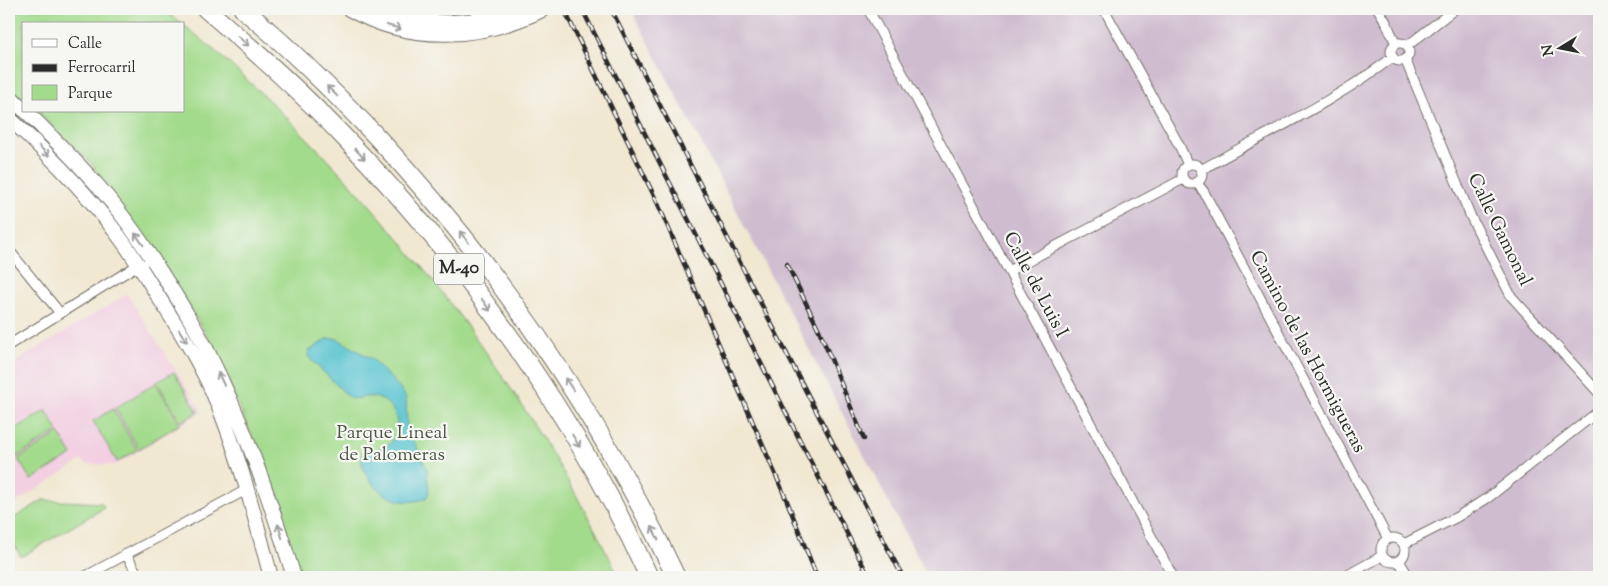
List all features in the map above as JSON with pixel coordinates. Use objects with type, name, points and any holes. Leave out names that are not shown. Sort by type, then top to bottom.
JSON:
[{"type":"highway","name":"M-40","points":[[206,9],[255,51],[329,122],[385,180],[433,236],[481,298],[556,406],[609,497],[649,577]]},
{"type":"highway","name":"M-40","points":[[243,9],[305,64],[359,118],[404,166],[453,223],[498,280],[582,404],[621,470],[676,577]]},
{"type":"street","points":[[349,9],[378,23],[411,31],[444,34],[500,27],[544,9]]},
{"type":"street","points":[[379,9],[415,19],[444,22],[476,20],[517,9]]},
{"type":"street","name":"Calle de Luis I","points":[[868,9],[1173,577]]},
{"type":"street","points":[[1104,9],[1179,145],[1188,165]]},
{"type":"street","points":[[1378,9],[1396,44]]},
{"type":"street","points":[[1407,46],[1455,9]]},
{"type":"street","points":[[1402,43],[1407,46],[1409,53],[1406,59],[1399,61],[1393,57],[1392,50],[1396,44],[1402,43]]},
{"type":"street","points":[[1201,170],[1309,112],[1393,57]]},
{"type":"street","name":"Calle Gamonal","points":[[1406,59],[1471,217],[1511,296],[1599,393]]},
{"type":"street","points":[[9,95],[22,107]]},
{"type":"street","points":[[27,112],[100,188],[137,237],[166,280],[205,347],[240,423],[277,520],[294,577]]},
{"type":"street","points":[[9,118],[43,149],[89,198],[125,245],[194,354],[229,434],[248,489],[271,577]]},
{"type":"street","points":[[1188,165],[1197,165],[1201,170],[1202,176],[1196,182],[1191,184],[1183,179],[1183,170],[1188,165]]},
{"type":"street","points":[[1009,271],[1183,179]]},
{"type":"street","name":"Camino de las Hormigueras","points":[[1196,182],[1204,192],[1388,539]]},
{"type":"street","points":[[9,250],[60,313]]},
{"type":"street","points":[[9,345],[138,265],[148,264],[205,347]]},
{"type":"street","points":[[1404,544],[1457,517],[1489,497],[1599,411]]},
{"type":"street","points":[[84,577],[248,489]]},
{"type":"street","points":[[1388,539],[1400,539],[1404,544],[1406,550],[1404,556],[1399,561],[1393,563],[1386,561],[1382,556],[1380,549],[1388,539]]},
{"type":"street","points":[[126,554],[139,577]]},
{"type":"street","points":[[1344,577],[1382,556]]},
{"type":"street","points":[[266,558],[276,577]]},
{"type":"street","points":[[1399,561],[1409,577]]},
{"type":"shaded area","points":[[631,9],[1599,9],[1599,577],[928,577]]},
{"type":"shaded area","points":[[127,294],[202,412],[116,465],[85,464],[82,460],[9,507],[9,366]]},
{"type":"green space","points":[[9,9],[163,9],[179,22],[22,22],[22,98],[9,87]]},
{"type":"green space","points":[[401,9],[494,9],[448,14]]},
{"type":"green space","name":"Parque Lineal de Palomeras","points":[[185,26],[248,81],[324,156],[399,239],[434,282],[500,372],[531,419],[576,494],[619,577],[298,577],[261,457],[211,342],[173,280],[90,162],[37,112],[185,112]]},
{"type":"green space","points":[[174,372],[198,412],[181,422],[157,382]]},
{"type":"green space","points":[[156,383],[180,424],[139,449],[115,408]]},
{"type":"green space","points":[[113,409],[137,450],[117,462],[93,421]]},
{"type":"green space","points":[[46,410],[58,431],[17,457],[9,442],[9,433]]},
{"type":"green space","points":[[59,433],[72,455],[31,480],[18,459]]},
{"type":"green space","points":[[43,500],[102,503],[104,508],[21,557],[9,535],[9,521]]},
{"type":"water","points":[[334,338],[373,360],[401,389],[406,398],[407,426],[427,469],[429,493],[426,498],[409,502],[392,498],[372,483],[365,471],[362,465],[362,453],[385,447],[391,442],[397,430],[397,422],[392,408],[387,403],[375,397],[350,398],[308,356],[309,351],[327,339]]},
{"type":"railway","points":[[564,9],[658,204],[787,501],[817,577]]},
{"type":"railway","points":[[582,9],[869,577]]},
{"type":"railway","points":[[611,9],[792,365],[903,577]]},
{"type":"railway","points":[[787,264],[819,330],[864,439]]}]
